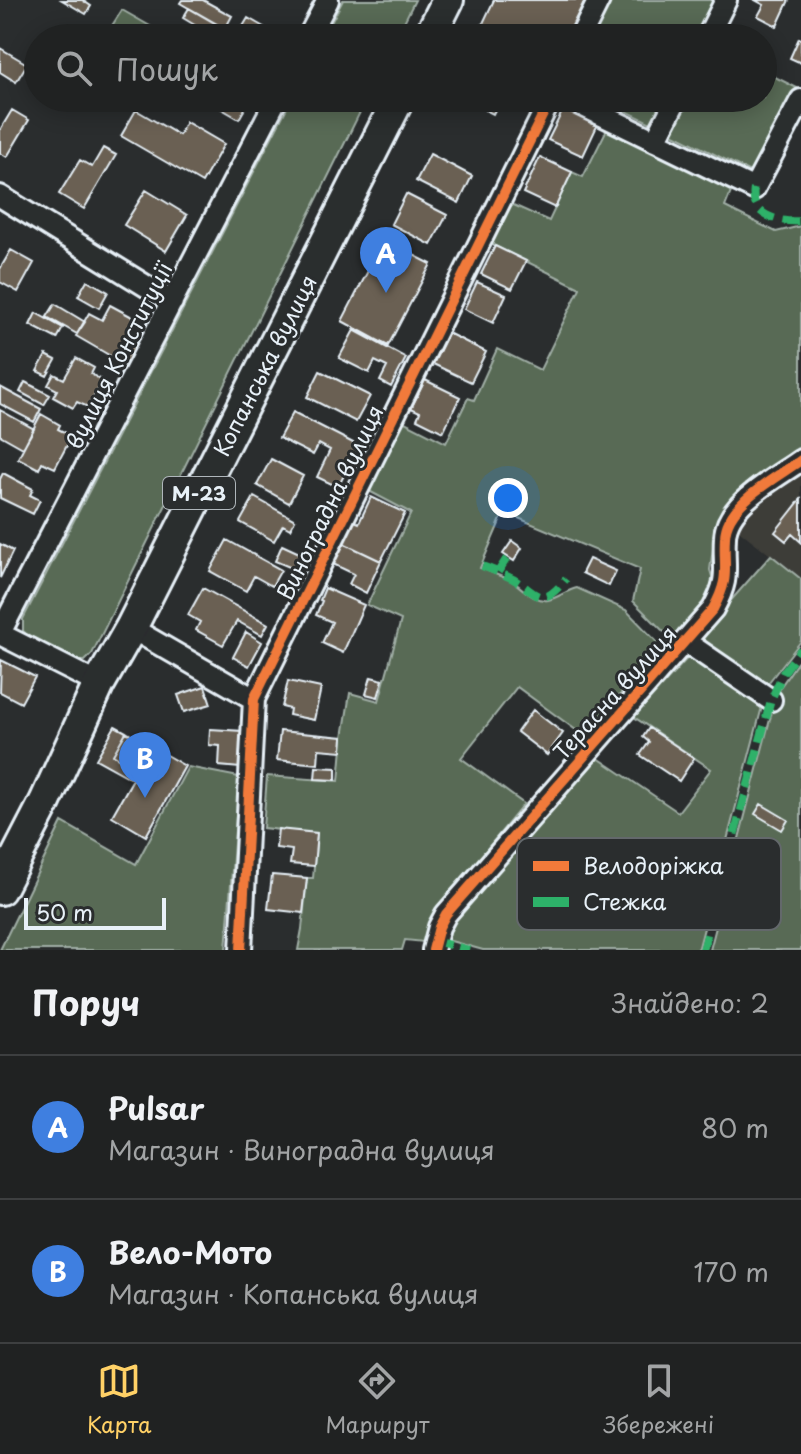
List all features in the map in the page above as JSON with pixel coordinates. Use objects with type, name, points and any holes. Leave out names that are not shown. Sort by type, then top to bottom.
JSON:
[{"type":"highway","points":[[440,24],[448,0]]},
{"type":"highway","name":"Копанська вулиця","points":[[0,889],[45,802],[99,684],[131,628],[392,112]]},
{"type":"street","points":[[315,24],[328,0]]},
{"type":"street","points":[[587,24],[599,0]]},
{"type":"street","points":[[714,24],[726,0]]},
{"type":"street","points":[[596,112],[754,189],[801,100]]},
{"type":"street","name":"вулиця Конституції","points":[[0,634],[270,112]]},
{"type":"street","name":"Виноградна вулиця","points":[[241,950],[254,699],[544,112]]},
{"type":"street","points":[[655,141],[670,112]]},
{"type":"street","points":[[0,196],[172,302]]},
{"type":"street","name":"Терасна вулиця","points":[[433,950],[446,914],[713,609],[725,581],[725,534],[735,509],[801,460]]},
{"type":"street","points":[[131,628],[254,699]]},
{"type":"street","points":[[0,634],[99,684]]},
{"type":"street","points":[[686,642],[771,700]]},
{"type":"shaded area","points":[[801,467],[801,579],[731,524]]},
{"type":"green space","points":[[343,0],[415,0],[403,24],[330,24]]},
{"type":"green space","points":[[610,0],[717,0],[704,24],[598,24]]},
{"type":"green space","points":[[122,10],[146,24],[113,24]]},
{"type":"green space","points":[[777,78],[797,88],[752,173],[670,132],[680,112],[777,112]]},
{"type":"green space","points":[[285,112],[360,112],[92,654],[85,661],[79,661],[28,636],[23,631],[23,619]]},
{"type":"green space","points":[[628,112],[659,112],[653,124]]},
{"type":"green space","points":[[608,127],[733,187],[725,207],[776,232],[801,226],[801,451],[720,519],[710,570],[714,593],[675,638],[670,638],[633,601],[640,569],[504,512],[480,568],[510,580],[537,599],[548,600],[577,588],[626,610],[659,644],[660,649],[584,736],[517,687],[461,758],[524,804],[437,910],[424,942],[405,940],[402,950],[298,950],[307,878],[313,878],[317,834],[263,828],[267,776],[339,781],[350,693],[379,701],[401,620],[367,605],[411,513],[367,490],[401,420],[446,443],[468,398],[474,400],[497,349],[540,370],[580,288],[489,243],[509,203],[549,221],[572,172],[583,177]]},
{"type":"green space","points":[[771,555],[801,579],[801,641],[765,687],[697,639]]},
{"type":"green space","points":[[691,654],[763,703],[728,838],[526,838],[598,758],[678,812],[711,769],[634,717]]},
{"type":"green space","points":[[801,657],[801,950],[710,950],[715,930],[781,930],[781,838],[739,838],[781,686]]},
{"type":"green space","points":[[188,767],[239,777],[226,950],[0,950],[62,822],[136,864]]},
{"type":"green space","points":[[517,848],[517,930],[703,930],[697,950],[483,950],[447,940],[449,929],[459,912]]},
{"type":"building","points":[[62,0],[82,0],[91,6],[86,14]]},
{"type":"building","points":[[182,0],[203,0],[232,16],[228,24],[216,24],[180,3]]},
{"type":"building","points":[[494,0],[585,0],[573,24],[483,24]]},
{"type":"building","points":[[755,0],[789,0],[777,26],[758,16],[764,5]]},
{"type":"building","points":[[189,8],[217,24],[193,24],[183,18]]},
{"type":"building","points":[[248,18],[258,24],[244,24]]},
{"type":"building","points":[[801,39],[801,63],[790,58]]},
{"type":"building","points":[[0,48],[24,62],[24,69],[16,82],[0,72]]},
{"type":"building","points":[[12,110],[29,120],[7,157],[0,153],[0,130]]},
{"type":"building","points":[[135,112],[139,112],[179,135],[186,122],[224,144],[202,183],[121,136]]},
{"type":"building","points":[[227,112],[243,112],[239,119]]},
{"type":"building","points":[[562,112],[572,112],[598,124],[583,156],[548,140]]},
{"type":"building","points":[[103,148],[116,155],[84,209],[59,194],[80,160],[92,167]]},
{"type":"building","points":[[430,154],[472,176],[459,203],[416,181]]},
{"type":"building","points":[[540,157],[572,172],[555,208],[523,193]]},
{"type":"building","points":[[146,190],[187,215],[166,251],[124,225]]},
{"type":"building","points":[[406,194],[447,215],[431,245],[391,224]]},
{"type":"building","points":[[384,240],[431,264],[388,346],[342,321]]},
{"type":"building","points":[[495,246],[526,261],[512,289],[481,274]]},
{"type":"building","points":[[11,250],[34,263],[18,292],[0,282],[0,269]]},
{"type":"building","points":[[87,280],[108,292],[99,308],[78,296]]},
{"type":"building","points":[[477,282],[506,295],[493,323],[464,309]]},
{"type":"building","points":[[55,304],[85,322],[77,334],[47,317]]},
{"type":"building","points":[[110,305],[136,319],[114,358],[76,336],[89,313],[102,320]]},
{"type":"building","points":[[36,313],[63,328],[57,339],[30,325]]},
{"type":"building","points":[[354,330],[406,358],[391,387],[380,381],[387,367],[375,361],[369,373],[339,358]]},
{"type":"building","points":[[448,333],[486,352],[471,382],[433,364]]},
{"type":"building","points":[[125,338],[138,345],[128,363],[115,355]]},
{"type":"building","points":[[46,355],[56,360],[47,376],[37,371]]},
{"type":"building","points":[[76,358],[94,368],[91,374],[103,381],[88,407],[77,402],[73,408],[53,397],[57,390],[48,385],[54,374],[64,379]]},
{"type":"building","points":[[320,371],[370,396],[356,422],[307,397]]},
{"type":"building","points":[[425,380],[460,397],[443,432],[417,419],[420,412],[411,408]]},
{"type":"building","points":[[25,382],[50,395],[44,405],[20,392]]},
{"type":"building","points":[[0,387],[41,409],[34,422],[0,404]]},
{"type":"building","points":[[0,410],[34,429],[23,448],[0,435]]},
{"type":"building","points":[[293,412],[359,446],[338,487],[317,477],[330,450],[319,444],[313,455],[279,438]]},
{"type":"building","points":[[41,414],[72,436],[55,468],[42,462],[39,469],[18,458]]},
{"type":"building","points":[[271,459],[303,476],[289,503],[257,485]]},
{"type":"building","points":[[3,473],[33,489],[30,495],[40,500],[33,514],[0,498]]},
{"type":"building","points":[[254,497],[295,520],[290,529],[283,525],[274,541],[240,522]]},
{"type":"building","points":[[371,497],[405,513],[381,561],[341,542],[352,520],[359,523]]},
{"type":"building","points":[[801,499],[801,542],[792,534],[786,541],[775,532]]},
{"type":"building","points":[[227,540],[281,570],[272,586],[254,576],[246,591],[210,571]]},
{"type":"building","points":[[512,541],[522,548],[514,561],[503,554]]},
{"type":"building","points":[[341,542],[381,561],[366,593],[349,584],[354,574],[331,563]]},
{"type":"building","points":[[0,544],[13,551],[0,578]]},
{"type":"building","points":[[282,545],[306,556],[299,571],[275,561]]},
{"type":"building","points":[[589,559],[616,571],[609,586],[582,573]]},
{"type":"building","points":[[203,588],[268,624],[262,635],[237,621],[223,645],[196,630],[200,622],[188,615]]},
{"type":"building","points":[[325,588],[364,605],[343,653],[322,643],[332,622],[316,615]]},
{"type":"building","points":[[246,632],[262,642],[249,666],[233,657]]},
{"type":"building","points":[[1,660],[35,677],[21,703],[0,692]]},
{"type":"building","points":[[371,677],[383,680],[378,697],[366,694]]},
{"type":"building","points":[[288,681],[321,688],[314,720],[289,715],[290,709],[282,707]]},
{"type":"building","points":[[205,686],[211,704],[184,712],[178,695]]},
{"type":"building","points":[[533,710],[563,733],[547,755],[517,732]]},
{"type":"building","points":[[115,726],[126,732],[113,755],[138,770],[132,779],[96,759]]},
{"type":"building","points":[[649,728],[694,758],[679,781],[640,755],[649,742],[643,737]]},
{"type":"building","points":[[210,729],[243,731],[240,768],[219,766],[220,746],[209,745]]},
{"type":"building","points":[[280,731],[343,737],[342,751],[319,749],[318,764],[277,760]]},
{"type":"building","points":[[126,732],[185,766],[146,836],[112,816],[138,770],[113,755]]},
{"type":"building","points":[[316,767],[336,768],[336,780],[315,779]]},
{"type":"building","points":[[761,804],[788,820],[782,830],[755,814]]},
{"type":"building","points":[[278,829],[317,833],[314,866],[290,864],[292,850],[276,848]]},
{"type":"building","points":[[272,875],[307,878],[303,913],[268,909]]},
{"type":"marked path","points":[[754,189],[756,206],[761,212],[784,221],[801,221]]},
{"type":"marked path","points":[[498,572],[507,558]]},
{"type":"marked path","points":[[482,566],[545,597],[566,579]]},
{"type":"marked path","points":[[733,838],[771,700],[783,673],[801,649]]},
{"type":"marked path","points":[[703,950],[708,930]]},
{"type":"marked path","points":[[435,941],[469,950]]},
{"type":"cycle path","points":[[241,950],[254,699],[544,112]]},
{"type":"cycle path","points":[[433,950],[446,914],[713,609],[724,580],[725,537],[734,513],[754,492],[801,460]]},
{"type":"place","name":"Pulsar","points":[[386,293]]},
{"type":"place","name":"Вело-Мото","points":[[145,798]]}]
